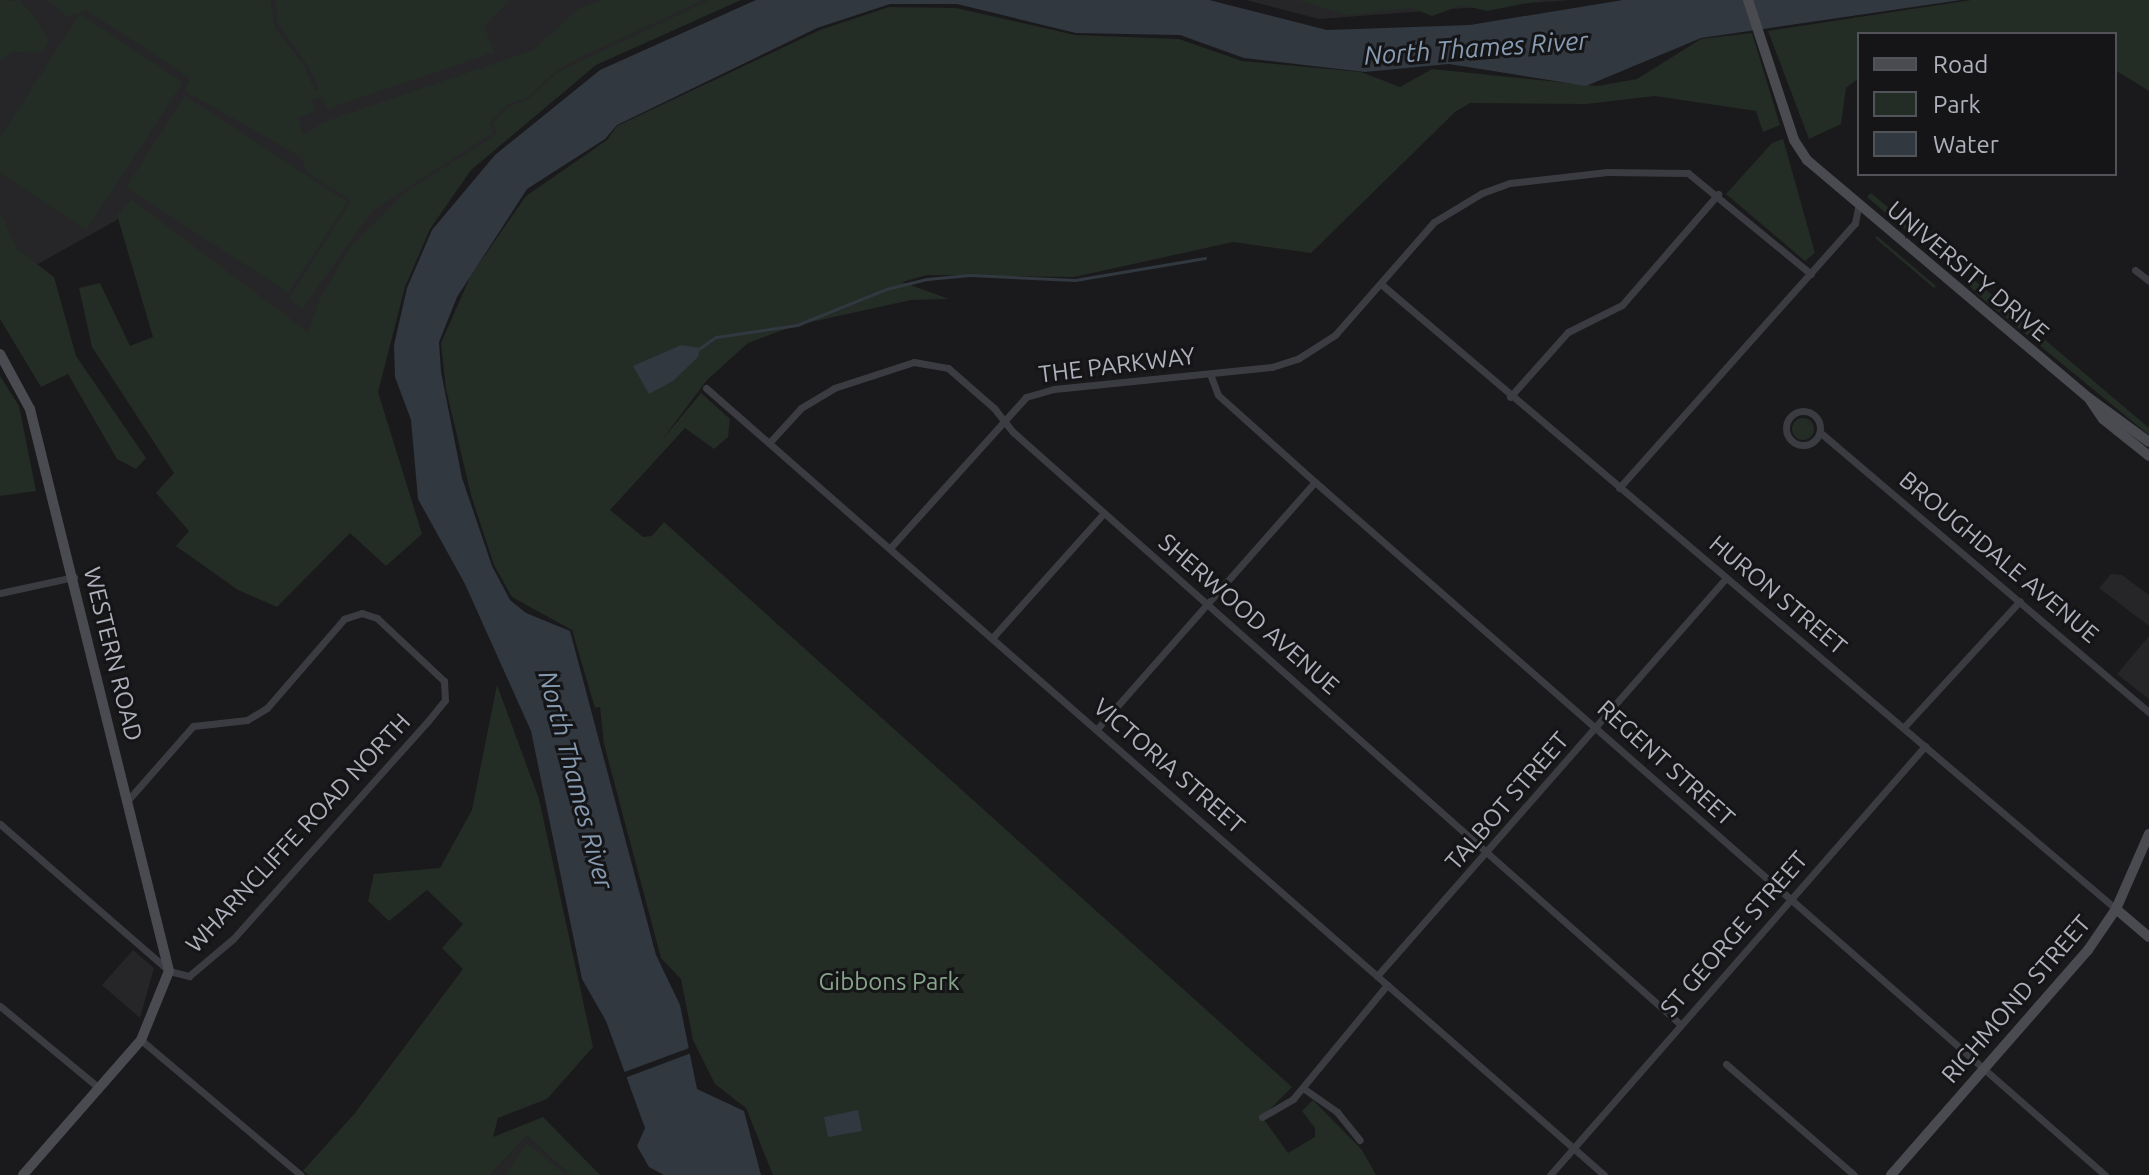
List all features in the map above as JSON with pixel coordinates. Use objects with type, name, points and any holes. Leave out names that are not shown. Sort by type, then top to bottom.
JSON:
[{"type":"main road","name":"UNIVERSITY DRIVE","points":[[1748,0],[1794,140],[1807,160],[1858,207],[2089,398],[2149,442]]},
{"type":"main road","name":"WESTERN ROAD","points":[[0,354],[30,409],[169,971]]},
{"type":"main road","name":"UNIVERSITY DRIVE","points":[[2089,398],[2103,419],[2149,456]]},
{"type":"main road","name":"RICHMOND STREET","points":[[1891,1175],[2088,950],[2116,909],[2149,834]]},
{"type":"main road","name":"HURON STREET","points":[[2116,909],[2149,937]]},
{"type":"main road","name":"WHARNCLIFFE ROAD NORTH","points":[[23,1175],[141,1040],[169,971]]},
{"type":"street","name":"THE PARKWAY","points":[[891,547],[1004,420],[1038,392],[1272,367],[1313,351],[1382,283],[1434,222],[1482,193],[1510,183],[1668,171],[1694,175],[1718,194]]},
{"type":"street","points":[[1510,397],[1568,332],[1622,305],[1718,194],[1811,274]]},
{"type":"street","points":[[1619,488],[1855,223],[1858,207]]},
{"type":"street","points":[[2135,270],[2149,281]]},
{"type":"street","name":"HURON STREET","points":[[1382,283],[1510,397],[2116,909]]},
{"type":"street","name":"SHERWOOD AVENUE","points":[[769,443],[801,408],[834,388],[914,362],[948,368],[1104,513],[1680,1024]]},
{"type":"street","name":"REGENT STREET","points":[[1210,374],[1218,395],[1315,482],[2105,1175]]},
{"type":"street","name":"VICTORIA STREET","points":[[706,388],[1604,1175]]},
{"type":"street","name":"BROUGHDALE AVENUE","points":[[1822,434],[1818,442],[1804,445],[1785,430],[1785,419],[1800,409],[1817,421],[1822,434],[2149,712]]},
{"type":"street","points":[[1097,729],[1315,482]]},
{"type":"street","points":[[993,637],[1104,513]]},
{"type":"street","points":[[0,593],[74,577]]},
{"type":"street","name":"TALBOT STREET","points":[[1377,976],[1597,729],[1726,578]]},
{"type":"street","points":[[1904,727],[2020,601]]},
{"type":"street","name":"WHARNCLIFFE ROAD NORTH","points":[[128,800],[193,726],[247,720],[267,708],[344,619],[362,613],[377,618],[444,681],[445,700],[428,721],[233,939],[204,969],[189,976],[169,971]]},
{"type":"street","name":"ST GEORGE STREET","points":[[1550,1175],[1925,746]]},
{"type":"street","points":[[0,824],[169,971]]},
{"type":"street","points":[[1262,1117],[1286,1105],[1303,1088],[1387,985]]},
{"type":"street","points":[[0,1006],[98,1087]]},
{"type":"street","points":[[141,1040],[301,1175]]},
{"type":"street","points":[[1726,1064],[1854,1175]]},
{"type":"street","points":[[1303,1088],[1330,1105],[1360,1140]]},
{"type":"shaded area","points":[[0,0],[731,0],[573,73],[483,150],[412,253],[371,383],[133,211],[0,285]]},
{"type":"shaded area","points":[[1246,0],[1572,0],[1319,19]]},
{"type":"shaded area","points":[[2111,574],[2122,575],[2149,595],[2149,626],[2099,588]]},
{"type":"shaded area","points":[[2149,636],[2149,699],[2117,674]]},
{"type":"shaded area","points":[[133,950],[154,968],[140,1018],[102,985]]},
{"type":"shaded area","points":[[527,1136],[570,1175],[490,1175]]},
{"type":"green space","points":[[0,0],[20,1],[33,15],[49,41],[42,53],[13,52],[0,60]]},
{"type":"green space","points":[[48,0],[270,0],[275,28],[304,65],[315,91],[319,89],[308,66],[277,23],[276,0],[510,0],[484,27],[495,52],[327,109],[322,97],[312,100],[315,111],[298,118],[303,135],[324,122],[533,50],[578,9],[603,0],[704,0],[587,54],[557,70],[527,98],[508,104],[490,122],[493,133],[372,211],[302,309],[289,298],[351,201],[307,172],[301,157],[185,91],[190,78],[86,10],[67,17]]},
{"type":"green space","points":[[710,0],[741,0],[596,65],[471,170],[430,229],[405,287],[378,392],[422,534],[386,566],[350,533],[277,607],[238,590],[176,546],[189,531],[156,493],[174,473],[92,347],[79,288],[100,283],[130,346],[153,337],[117,215],[131,199],[308,332],[319,301],[348,250],[407,191],[497,134],[493,123],[508,107],[528,99],[558,72]]},
{"type":"green space","points":[[1297,0],[1543,0],[1487,11],[1462,5],[1432,16],[1412,8],[1347,15]]},
{"type":"green space","points":[[1971,0],[2149,0],[2149,91],[2117,71],[2117,32],[1857,32],[1857,80],[1846,88],[1841,124],[1809,139],[1768,31]]},
{"type":"green space","name":"Gibbons Park","points":[[889,7],[956,8],[1075,35],[1179,39],[1242,61],[1361,72],[1400,87],[1432,69],[1597,86],[1637,79],[1701,39],[1752,33],[1780,125],[1763,132],[1756,111],[1655,96],[1586,104],[1470,103],[1455,112],[1311,253],[1233,242],[1074,277],[927,275],[902,282],[949,299],[911,300],[797,325],[748,343],[707,380],[661,441],[701,393],[730,419],[728,437],[714,449],[685,428],[610,510],[643,537],[652,536],[664,522],[1292,1087],[1262,1117],[1288,1153],[1315,1137],[1315,1128],[1302,1111],[1313,1100],[1362,1150],[1376,1175],[773,1175],[746,1108],[715,1084],[693,1040],[681,979],[661,958],[604,744],[600,707],[595,708],[572,630],[512,597],[494,565],[471,495],[446,389],[441,343],[471,275],[526,196],[607,140],[617,126],[820,30]]},
{"type":"green space","points":[[80,14],[183,82],[86,230],[0,173],[0,137]]},
{"type":"green space","points":[[185,96],[348,202],[288,293],[126,187]]},
{"type":"green space","points":[[1783,139],[1815,253],[1805,261],[1726,194],[1772,143]]},
{"type":"green space","points":[[1871,193],[1918,232],[1914,237],[1867,197]]},
{"type":"green space","points":[[0,212],[17,249],[54,277],[76,356],[146,458],[136,469],[117,459],[68,374],[41,387],[0,319]]},
{"type":"green space","points":[[1877,236],[1936,286],[1934,288],[1875,238]]},
{"type":"green space","points":[[1972,278],[2149,428],[2149,435],[1978,295],[1966,282]]},
{"type":"green space","points":[[0,376],[19,406],[36,491],[0,496]]},
{"type":"green space","points":[[1803,418],[1811,421],[1814,429],[1811,437],[1803,440],[1795,437],[1792,429],[1795,421]]},
{"type":"green space","points":[[497,685],[539,799],[593,1047],[547,1099],[498,1118],[493,1137],[543,1117],[600,1175],[570,1175],[527,1136],[490,1175],[309,1175],[303,1171],[355,1113],[463,969],[442,948],[463,924],[427,890],[389,921],[368,901],[374,874],[440,868],[472,810]]},
{"type":"green space","points":[[527,1143],[566,1175],[505,1175]]},
{"type":"water","name":"North Thames River","points":[[756,0],[1209,0],[1327,30],[1470,25],[1623,0],[1961,0],[1701,38],[1586,86],[1449,64],[1365,72],[1244,58],[1180,35],[1076,33],[957,4],[890,4],[817,28],[617,125],[605,139],[527,189],[457,297],[439,342],[441,372],[462,478],[492,566],[510,600],[526,613],[570,631],[656,955],[680,1005],[697,1089],[744,1111],[761,1175],[664,1175],[649,1167],[637,1146],[645,1128],[606,1021],[582,979],[531,731],[465,584],[418,499],[411,420],[395,377],[394,345],[407,288],[432,230],[495,155],[600,70]]},
{"type":"water","points":[[681,345],[700,348],[698,357],[673,381],[649,394],[633,366]]},
{"type":"water","points":[[858,1110],[862,1131],[828,1137],[824,1117]]},
{"type":"pier","points":[[692,1047],[694,1052],[622,1079],[619,1074]]},
{"type":"waterway","points":[[700,348],[716,337],[797,325],[886,289],[927,279],[970,275],[1075,280],[1205,258]]}]
